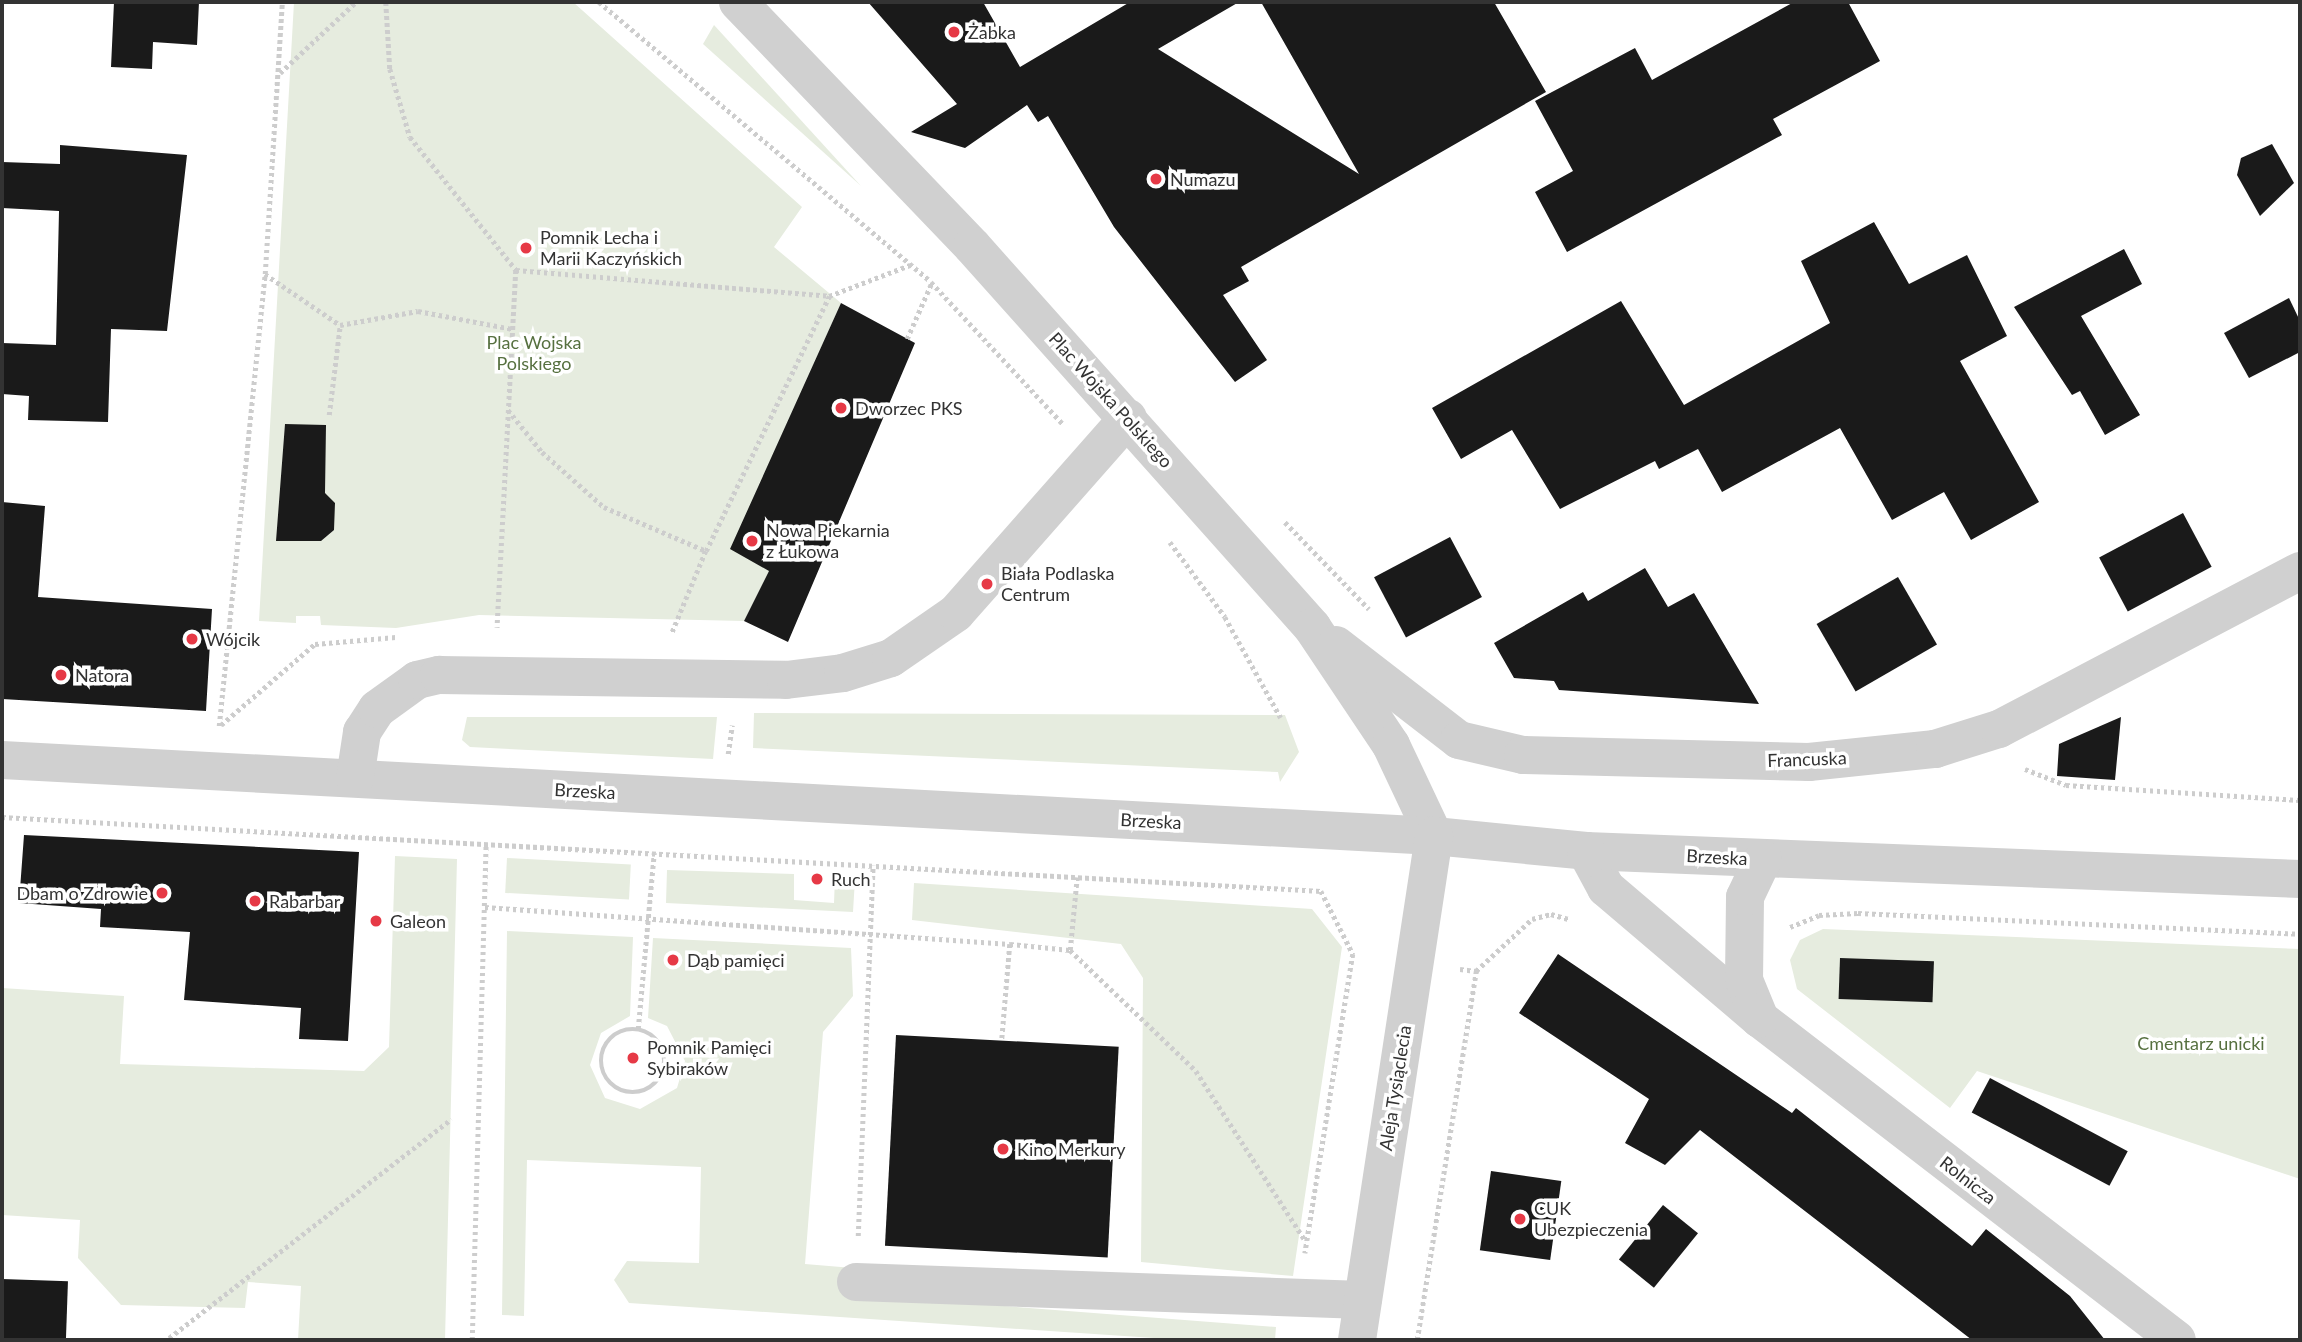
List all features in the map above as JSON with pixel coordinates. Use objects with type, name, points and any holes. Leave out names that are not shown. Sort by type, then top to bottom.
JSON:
[{"type":"street","name":"Plac Wojska Polskiego","points":[[738,2],[1128,418],[1312,627],[1391,745],[1434,836]]},
{"type":"street","points":[[355,778],[362,732],[377,709],[417,680],[439,675],[786,680],[843,673],[891,658],[956,613],[1128,418]]},
{"type":"street","name":"Francuska","points":[[1312,627],[1459,740],[1523,755],[1809,762],[1936,749],[1999,729],[2300,571]]},
{"type":"street","name":"Brzeska","points":[[2,760],[1434,836],[1586,851],[2300,879]]},
{"type":"street","name":"Aleja Tysiąclecia","points":[[1357,1340],[1434,836]]},
{"type":"street","name":"Rolnicza","points":[[1586,851],[1606,888],[1760,1019],[2177,1340]]},
{"type":"street","points":[[1760,1019],[1744,980],[1744,949],[1745,897],[1763,859]]},
{"type":"street","points":[[856,1282],[1363,1300]]},
{"type":"path","points":[[219,727],[265,274],[280,74],[282,2]]},
{"type":"path","points":[[280,74],[356,2]]},
{"type":"path","points":[[386,2],[390,69],[410,137],[516,270],[497,627]]},
{"type":"path","points":[[598,2],[931,282],[907,339]]},
{"type":"path","points":[[516,270],[829,296],[910,265]]},
{"type":"path","points":[[265,274],[340,324],[418,311],[512,329]]},
{"type":"path","points":[[671,634],[706,551],[829,296]]},
{"type":"path","points":[[329,415],[340,324]]},
{"type":"path","points":[[508,409],[542,452],[604,507],[706,551]]},
{"type":"path","points":[[729,747],[733,718]]},
{"type":"path","points":[[2,817],[1321,891],[1353,954],[1298,1298]]},
{"type":"path","points":[[472,1340],[486,844]]},
{"type":"path","points":[[638,1029],[654,853]]},
{"type":"path","points":[[856,1282],[873,865]]},
{"type":"path","points":[[1070,950],[1077,877]]},
{"type":"path","points":[[485,906],[870,929],[1070,950],[1196,1071],[1307,1243]]},
{"type":"path","points":[[1786,930],[1819,915],[1858,913],[2300,933]]},
{"type":"path","points":[[1417,1340],[1476,971],[1532,919],[1551,914],[1574,920]]},
{"type":"path","points":[[1002,1040],[1010,944]]},
{"type":"path","points":[[638,1029],[660,1044],[664,1069],[647,1090],[621,1091],[603,1071],[601,1058],[613,1035],[638,1029]]},
{"type":"path","points":[[169,1338],[451,1119]]},
{"type":"green space","name":"Plac Wojska Polskiego","points":[[294,2],[573,2],[802,207],[774,247],[841,303],[765,473],[786,538],[744,621],[479,615],[396,628],[321,625],[320,616],[296,616],[296,623],[259,621]]},
{"type":"green space","points":[[714,25],[861,186],[703,44]]},
{"type":"green space","points":[[754,713],[1285,715],[1299,752],[1280,782],[1278,772],[753,748]]},
{"type":"green space","points":[[467,717],[717,717],[713,759],[470,747],[462,740]]},
{"type":"green space","points":[[395,856],[457,859],[445,1340],[298,1340],[301,1286],[248,1282],[245,1308],[121,1305],[78,1258],[80,1220],[2,1215],[2,988],[124,996],[120,1064],[364,1071],[389,1047]]},
{"type":"green space","points":[[507,858],[631,864],[629,899],[505,893]]},
{"type":"green space","points":[[667,870],[794,874],[794,900],[834,903],[835,877],[855,879],[853,912],[666,903]]},
{"type":"green space","points":[[914,883],[1312,909],[1342,947],[1293,1276],[1141,1262],[1143,978],[1121,944],[912,920]]},
{"type":"green space","name":"Cmentarz unicki","points":[[1823,929],[2300,949],[2300,1179],[1977,1071],[1950,1108],[1797,989],[1790,960],[1800,940]]},
{"type":"green space","points":[[507,931],[633,937],[630,1016],[601,1033],[590,1065],[605,1098],[640,1109],[677,1088],[685,1061],[667,1026],[648,1018],[653,938],[851,948],[853,996],[823,1032],[805,1264],[877,1270],[901,1298],[1276,1327],[1275,1340],[1184,1340],[629,1303],[614,1280],[627,1261],[699,1263],[701,1167],[527,1160],[524,1316],[502,1315]]},
{"type":"building","points":[[114,2],[199,2],[197,45],[153,42],[152,69],[111,67]]},
{"type":"building","points":[[868,2],[983,2],[1020,67],[1130,2],[1239,2],[1158,49],[1359,174],[1261,2],[1494,2],[1546,92],[1241,267],[1249,281],[1223,295],[1267,360],[1235,382],[1114,227],[1048,116],[1038,122],[1027,105],[965,148],[911,132],[957,104]]},
{"type":"building","points":[[1794,2],[1848,2],[1880,61],[1773,119],[1782,135],[1567,252],[1535,192],[1573,171],[1535,101],[1635,48],[1652,80]]},
{"type":"building","points":[[2272,144],[2294,183],[2260,216],[2237,175],[2241,158]]},
{"type":"building","points":[[60,145],[187,155],[167,331],[111,329],[108,422],[28,420],[29,396],[2,394],[2,343],[56,345],[59,211],[2,208],[2,162],[60,164]]},
{"type":"building","points":[[1874,222],[1909,284],[1967,255],[2007,336],[1960,361],[2039,502],[1971,540],[1944,492],[1892,520],[1840,428],[1722,492],[1698,449],[1659,469],[1655,461],[1560,509],[1512,430],[1461,459],[1432,408],[1621,301],[1684,405],[1830,323],[1801,261]]},
{"type":"building","points":[[2124,249],[2142,284],[2081,316],[2140,415],[2105,435],[2080,391],[2072,395],[2014,307]]},
{"type":"building","points":[[2289,298],[2300,321],[2300,352],[2249,378],[2224,333]]},
{"type":"building","name":"Dworzec PKS","points":[[841,303],[915,343],[788,642],[744,621],[769,571],[730,549]]},
{"type":"building","points":[[285,424],[326,425],[325,493],[335,503],[334,530],[321,541],[276,541]]},
{"type":"building","points":[[2,502],[45,506],[38,597],[212,609],[206,711],[2,699]]},
{"type":"building","points":[[2183,513],[2212,567],[2128,611],[2099,558]]},
{"type":"building","points":[[1450,537],[1482,597],[1406,637],[1374,577]]},
{"type":"building","points":[[1645,568],[1668,607],[1694,593],[1759,704],[1559,690],[1554,681],[1514,678],[1494,643],[1583,592],[1588,601]]},
{"type":"building","points":[[1898,577],[1937,645],[1856,692],[1817,624]]},
{"type":"building","points":[[2121,717],[2115,780],[2057,776],[2059,744]]},
{"type":"building","points":[[24,835],[359,852],[348,1041],[299,1039],[301,1008],[184,1000],[190,932],[100,927],[101,909],[19,903]]},
{"type":"building","points":[[1558,954],[1792,1113],[1796,1108],[1972,1246],[1986,1229],[2070,1296],[2105,1340],[1972,1340],[1700,1130],[1665,1165],[1625,1143],[1649,1099],[1519,1013]]},
{"type":"building","points":[[1840,958],[1934,961],[1933,1002],[1839,999]]},
{"type":"building","name":"Kino Merkury","points":[[896,1035],[1119,1047],[1108,1257],[885,1246]]},
{"type":"building","points":[[1990,1078],[2128,1151],[2109,1186],[1972,1112]]},
{"type":"building","name":"CUK Ubezpieczenia","points":[[1491,1171],[1561,1181],[1550,1260],[1480,1250]]},
{"type":"building","points":[[1663,1205],[1698,1233],[1654,1288],[1619,1259]]},
{"type":"building","points":[[2,1279],[68,1281],[66,1340],[2,1340]]},
{"type":"place","name":"Żabka","points":[[954,32]]},
{"type":"place","name":"Numazu","points":[[1156,179]]},
{"type":"place","name":"Pomnik Lecha i Marii Kaczyńskich","points":[[526,248]]},
{"type":"place","name":"Dworzec PKS","points":[[841,408]]},
{"type":"place","name":"Nowa Piekarnia z Łukowa","points":[[752,541]]},
{"type":"place","name":"Biała Podlaska Centrum","points":[[987,584]]},
{"type":"place","name":"Wójcik","points":[[192,639]]},
{"type":"place","name":"Natora","points":[[61,675]]},
{"type":"place","name":"Ruch","points":[[817,879]]},
{"type":"place","name":"Dbam o Zdrowie","points":[[162,893]]},
{"type":"place","name":"Rabarbar","points":[[255,901]]},
{"type":"place","name":"Galeon","points":[[376,921]]},
{"type":"place","name":"Dąb pamięci","points":[[673,960]]},
{"type":"place","name":"Pomnik Pamięci Sybiraków","points":[[633,1058]]},
{"type":"place","name":"Kino Merkury","points":[[1003,1149]]},
{"type":"place","name":"CUK Ubezpieczenia","points":[[1520,1219]]}]
